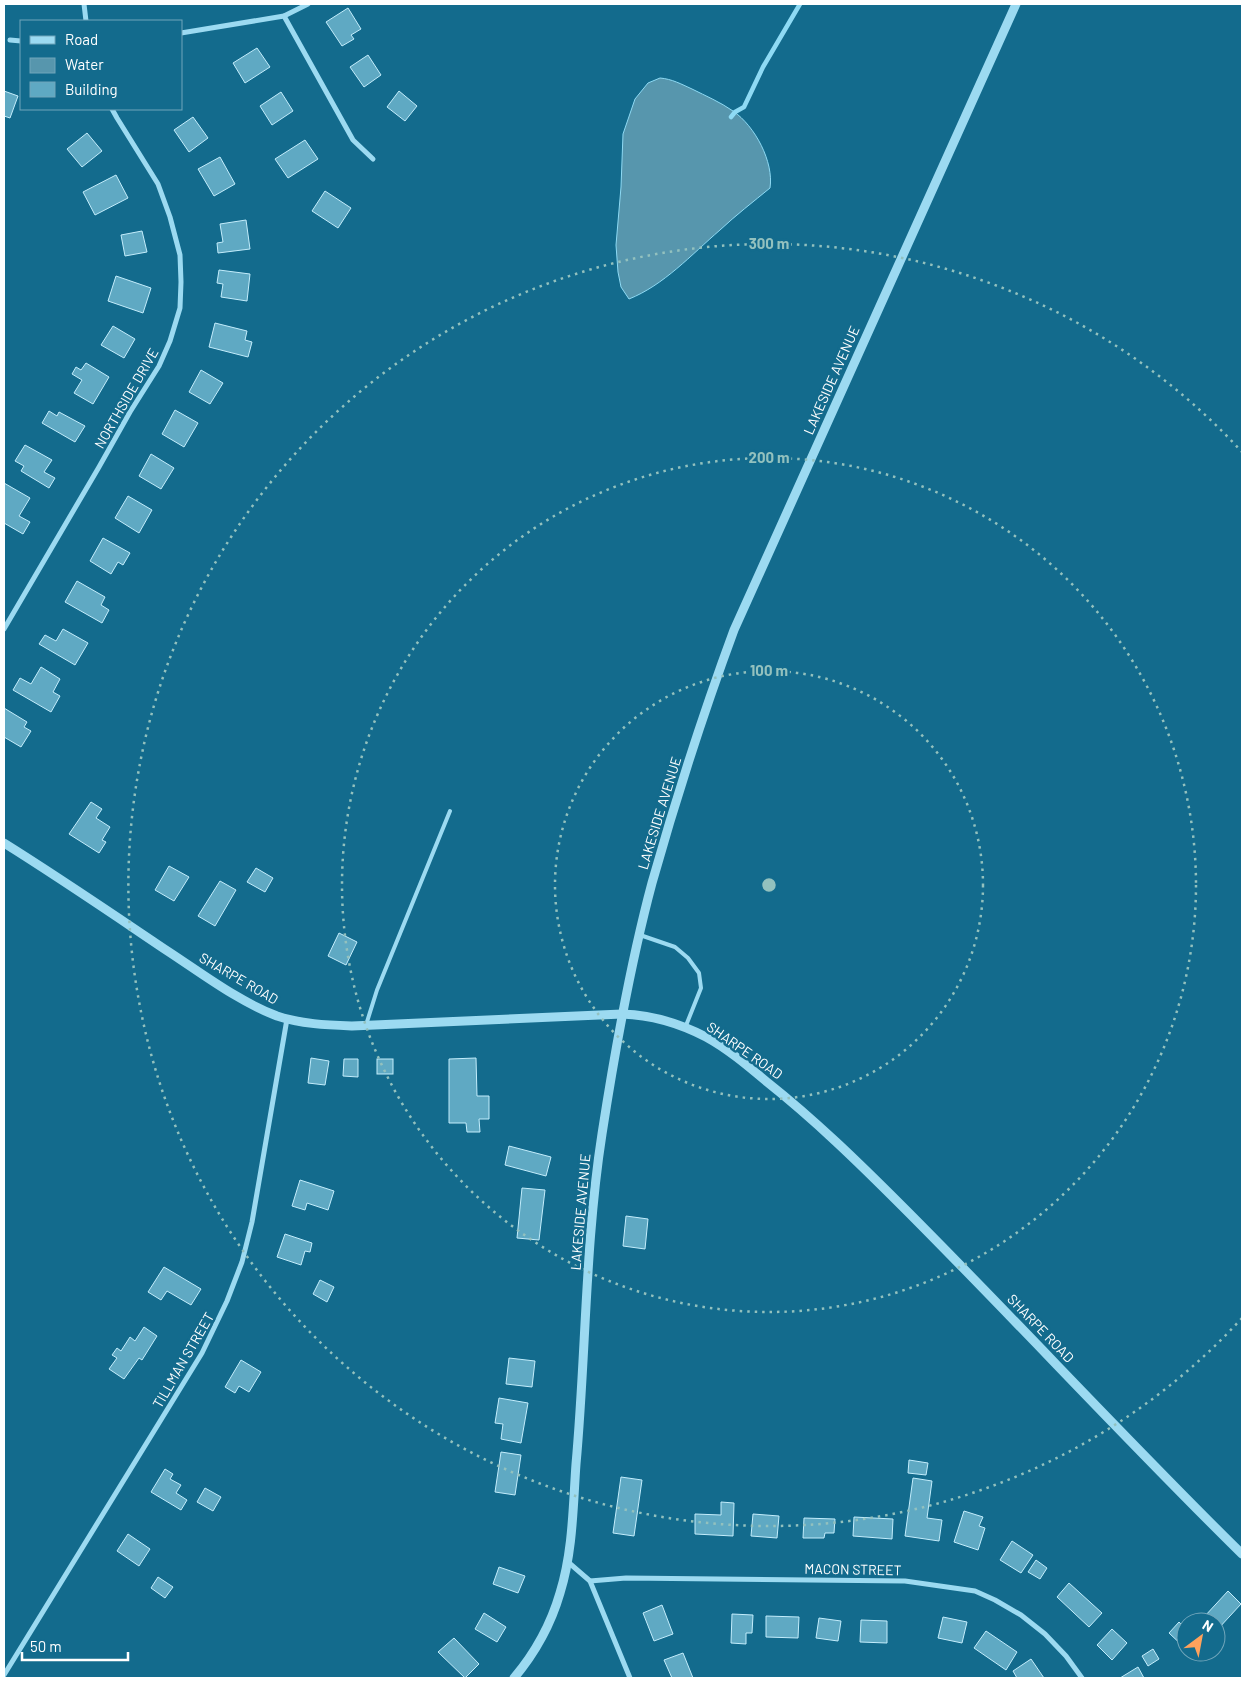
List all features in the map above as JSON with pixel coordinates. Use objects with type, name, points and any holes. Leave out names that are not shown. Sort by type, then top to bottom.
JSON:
[{"type":"street","points":[[84,4],[86,20]]},
{"type":"street","points":[[182,33],[284,16],[308,4]]},
{"type":"street","name":"LAKESIDE AVENUE","points":[[514,1678],[534,1652],[549,1624],[560,1594],[568,1562],[580,1422],[593,1209],[602,1136],[622,1014],[640,935],[652,886],[698,730],[734,630],[1016,4]]},
{"type":"street","points":[[284,16],[353,140],[373,159]]},
{"type":"street","points":[[10,40],[20,41]]},
{"type":"street","name":"NORTHSIDE DRIVE","points":[[4,629],[130,412],[159,366],[170,342],[180,308],[182,282],[180,255],[170,217],[158,184],[113,110]]},
{"type":"street","name":"SHARPE ROAD","points":[[4,843],[223,988],[256,1006],[287,1019],[314,1024],[366,1025],[641,1014],[685,1028],[719,1045],[802,1110],[851,1156],[951,1255],[1242,1554]]},
{"type":"street","name":"TILLMAN STREET","points":[[4,1675],[198,1360],[219,1320],[242,1262],[252,1222],[287,1019]]},
{"type":"street","points":[[568,1562],[590,1582],[630,1678]]},
{"type":"street","name":"MACON STREET","points":[[590,1582],[626,1578],[904,1581],[975,1591],[1021,1615],[1045,1634],[1066,1656],[1082,1678]]},
{"type":"lane","points":[[366,1025],[377,990],[450,811]]},
{"type":"lane","points":[[640,935],[675,947],[688,958],[699,973],[701,988],[685,1028]]},
{"type":"water","points":[[660,78],[692,89],[723,105],[733,111],[749,126],[766,156],[769,167],[770,188],[666,278],[629,299],[621,287],[616,245],[623,134],[635,99],[648,83]]},
{"type":"building","points":[[348,8],[361,29],[351,35],[354,39],[342,46],[326,22]]},
{"type":"building","points":[[257,48],[270,67],[245,83],[233,63]]},
{"type":"building","points":[[368,55],[381,75],[364,87],[350,67]]},
{"type":"building","points":[[4,91],[18,96],[10,118],[4,116]]},
{"type":"building","points":[[399,91],[417,106],[405,121],[387,107]]},
{"type":"building","points":[[281,92],[293,111],[272,125],[260,106]]},
{"type":"building","points":[[193,117],[208,138],[189,152],[174,130]]},
{"type":"building","points":[[87,133],[102,151],[82,167],[67,149]]},
{"type":"building","points":[[305,140],[318,159],[288,178],[275,159]]},
{"type":"building","points":[[220,157],[235,184],[214,196],[198,169]]},
{"type":"building","points":[[116,175],[128,198],[95,215],[83,192]]},
{"type":"building","points":[[325,191],[351,208],[338,228],[312,211]]},
{"type":"building","points":[[246,220],[250,249],[218,253],[217,243],[223,242],[220,224]]},
{"type":"building","points":[[142,231],[147,252],[125,256],[121,235]]},
{"type":"building","points":[[219,270],[250,274],[247,301],[221,297],[223,284],[217,283]]},
{"type":"building","points":[[116,276],[151,288],[143,313],[108,301]]},
{"type":"building","points":[[215,323],[247,331],[245,340],[252,342],[248,357],[209,347]]},
{"type":"building","points":[[113,326],[135,339],[124,358],[101,345]]},
{"type":"building","points":[[86,363],[109,377],[93,404],[74,393],[82,380],[72,374],[76,367],[81,370]]},
{"type":"building","points":[[201,370],[223,383],[210,404],[189,392]]},
{"type":"building","points":[[175,410],[198,423],[184,447],[162,434]]},
{"type":"building","points":[[49,411],[57,416],[59,412],[85,426],[75,442],[42,423]]},
{"type":"building","points":[[25,445],[52,460],[44,472],[55,478],[49,488],[21,471],[24,466],[15,461]]},
{"type":"building","points":[[151,454],[174,468],[161,489],[139,476]]},
{"type":"building","points":[[4,483],[30,498],[19,516],[30,522],[23,534],[4,523]]},
{"type":"building","points":[[128,496],[152,510],[139,533],[115,518]]},
{"type":"building","points":[[103,538],[130,553],[123,565],[118,562],[111,574],[90,561]]},
{"type":"building","points":[[77,581],[105,597],[101,605],[109,610],[102,623],[65,602]]},
{"type":"building","points":[[63,629],[88,643],[75,665],[39,644],[45,635],[56,641]]},
{"type":"building","points":[[41,667],[60,679],[53,692],[60,696],[51,712],[13,690],[20,678],[31,684]]},
{"type":"building","points":[[4,708],[27,722],[24,727],[31,731],[21,747],[4,737]]},
{"type":"building","points":[[91,802],[102,809],[96,818],[110,827],[102,840],[106,842],[99,853],[69,834]]},
{"type":"building","points":[[169,866],[189,877],[174,901],[155,890]]},
{"type":"building","points":[[256,868],[273,878],[265,892],[247,882]]},
{"type":"building","points":[[220,881],[236,890],[215,926],[198,916]]},
{"type":"building","points":[[339,933],[357,942],[346,965],[328,956]]},
{"type":"building","points":[[311,1058],[329,1061],[325,1085],[308,1083]]},
{"type":"building","points":[[476,1058],[477,1096],[489,1096],[489,1119],[479,1119],[480,1132],[467,1132],[466,1123],[449,1123],[449,1059]]},
{"type":"building","points":[[344,1059],[358,1059],[358,1077],[343,1076]]},
{"type":"building","points":[[377,1059],[393,1059],[393,1074],[377,1074]]},
{"type":"building","points":[[509,1146],[551,1157],[546,1176],[505,1165]]},
{"type":"building","points":[[300,1180],[334,1191],[328,1210],[307,1203],[305,1210],[292,1206]]},
{"type":"building","points":[[522,1188],[545,1190],[539,1240],[517,1238]]},
{"type":"building","points":[[626,1216],[648,1219],[645,1249],[623,1246]]},
{"type":"building","points":[[285,1234],[312,1243],[310,1252],[305,1251],[301,1265],[277,1257]]},
{"type":"building","points":[[164,1267],[201,1289],[191,1305],[167,1291],[161,1300],[148,1292]]},
{"type":"building","points":[[320,1280],[334,1287],[327,1302],[313,1294]]},
{"type":"building","points":[[144,1327],[157,1336],[142,1360],[139,1358],[124,1379],[109,1369],[117,1358],[112,1355],[117,1348],[121,1351],[130,1337],[135,1341]]},
{"type":"building","points":[[509,1358],[535,1361],[532,1387],[506,1384]]},
{"type":"building","points":[[241,1360],[261,1372],[249,1392],[239,1386],[235,1393],[225,1387]]},
{"type":"building","points":[[499,1398],[528,1403],[521,1443],[501,1439],[503,1424],[495,1423]]},
{"type":"building","points":[[501,1452],[521,1455],[515,1495],[495,1492]]},
{"type":"building","points":[[909,1460],[928,1463],[926,1475],[908,1473]]},
{"type":"building","points":[[165,1469],[173,1474],[170,1479],[181,1485],[176,1493],[187,1500],[181,1510],[151,1492]]},
{"type":"building","points":[[621,1477],[642,1480],[634,1536],[613,1533]]},
{"type":"building","points":[[913,1478],[932,1481],[927,1518],[942,1520],[939,1541],[905,1536]]},
{"type":"building","points":[[205,1488],[221,1497],[213,1511],[197,1502]]},
{"type":"building","points":[[721,1502],[734,1503],[733,1536],[695,1534],[695,1514],[721,1515]]},
{"type":"building","points":[[964,1511],[983,1517],[979,1526],[985,1528],[978,1550],[954,1542]]},
{"type":"building","points":[[753,1514],[779,1516],[777,1538],[751,1536]]},
{"type":"building","points":[[854,1517],[893,1519],[892,1539],[853,1536]]},
{"type":"building","points":[[804,1518],[835,1519],[834,1533],[825,1533],[824,1538],[803,1538]]},
{"type":"building","points":[[128,1534],[150,1549],[139,1566],[117,1551]]},
{"type":"building","points":[[1012,1541],[1033,1555],[1021,1573],[1000,1560]]},
{"type":"building","points":[[1036,1560],[1047,1568],[1040,1579],[1028,1572]]},
{"type":"building","points":[[499,1567],[525,1576],[518,1593],[493,1584]]},
{"type":"building","points":[[158,1577],[173,1587],[165,1598],[151,1588]]},
{"type":"building","points":[[1069,1583],[1102,1613],[1089,1627],[1057,1597]]},
{"type":"building","points":[[1228,1591],[1241,1604],[1226,1620],[1226,1612],[1209,1612]]},
{"type":"building","points":[[662,1605],[673,1634],[654,1641],[643,1613]]},
{"type":"building","points":[[484,1613],[506,1627],[497,1642],[475,1629]]},
{"type":"building","points":[[732,1614],[753,1615],[752,1633],[746,1633],[746,1644],[731,1643]]},
{"type":"building","points":[[766,1616],[799,1617],[798,1638],[766,1637]]},
{"type":"building","points":[[943,1617],[967,1622],[962,1643],[938,1638]]},
{"type":"building","points":[[819,1618],[841,1621],[838,1641],[816,1638]]},
{"type":"building","points":[[861,1620],[887,1621],[887,1643],[860,1642]]},
{"type":"building","points":[[1176,1625],[1176,1640],[1169,1633]]},
{"type":"building","points":[[1112,1629],[1127,1643],[1112,1660],[1097,1645]]},
{"type":"building","points":[[986,1631],[1017,1652],[1006,1670],[974,1648]]},
{"type":"building","points":[[454,1638],[479,1664],[465,1678],[438,1652]]},
{"type":"building","points":[[1153,1649],[1159,1659],[1148,1666],[1142,1656]]},
{"type":"building","points":[[683,1653],[693,1678],[672,1678],[664,1660]]},
{"type":"building","points":[[1031,1659],[1044,1678],[1017,1678],[1013,1671]]},
{"type":"building","points":[[1138,1667],[1144,1678],[1120,1678]]},
{"type":"waterway","points":[[731,117],[735,112],[744,107],[763,67],[800,4]]}]
